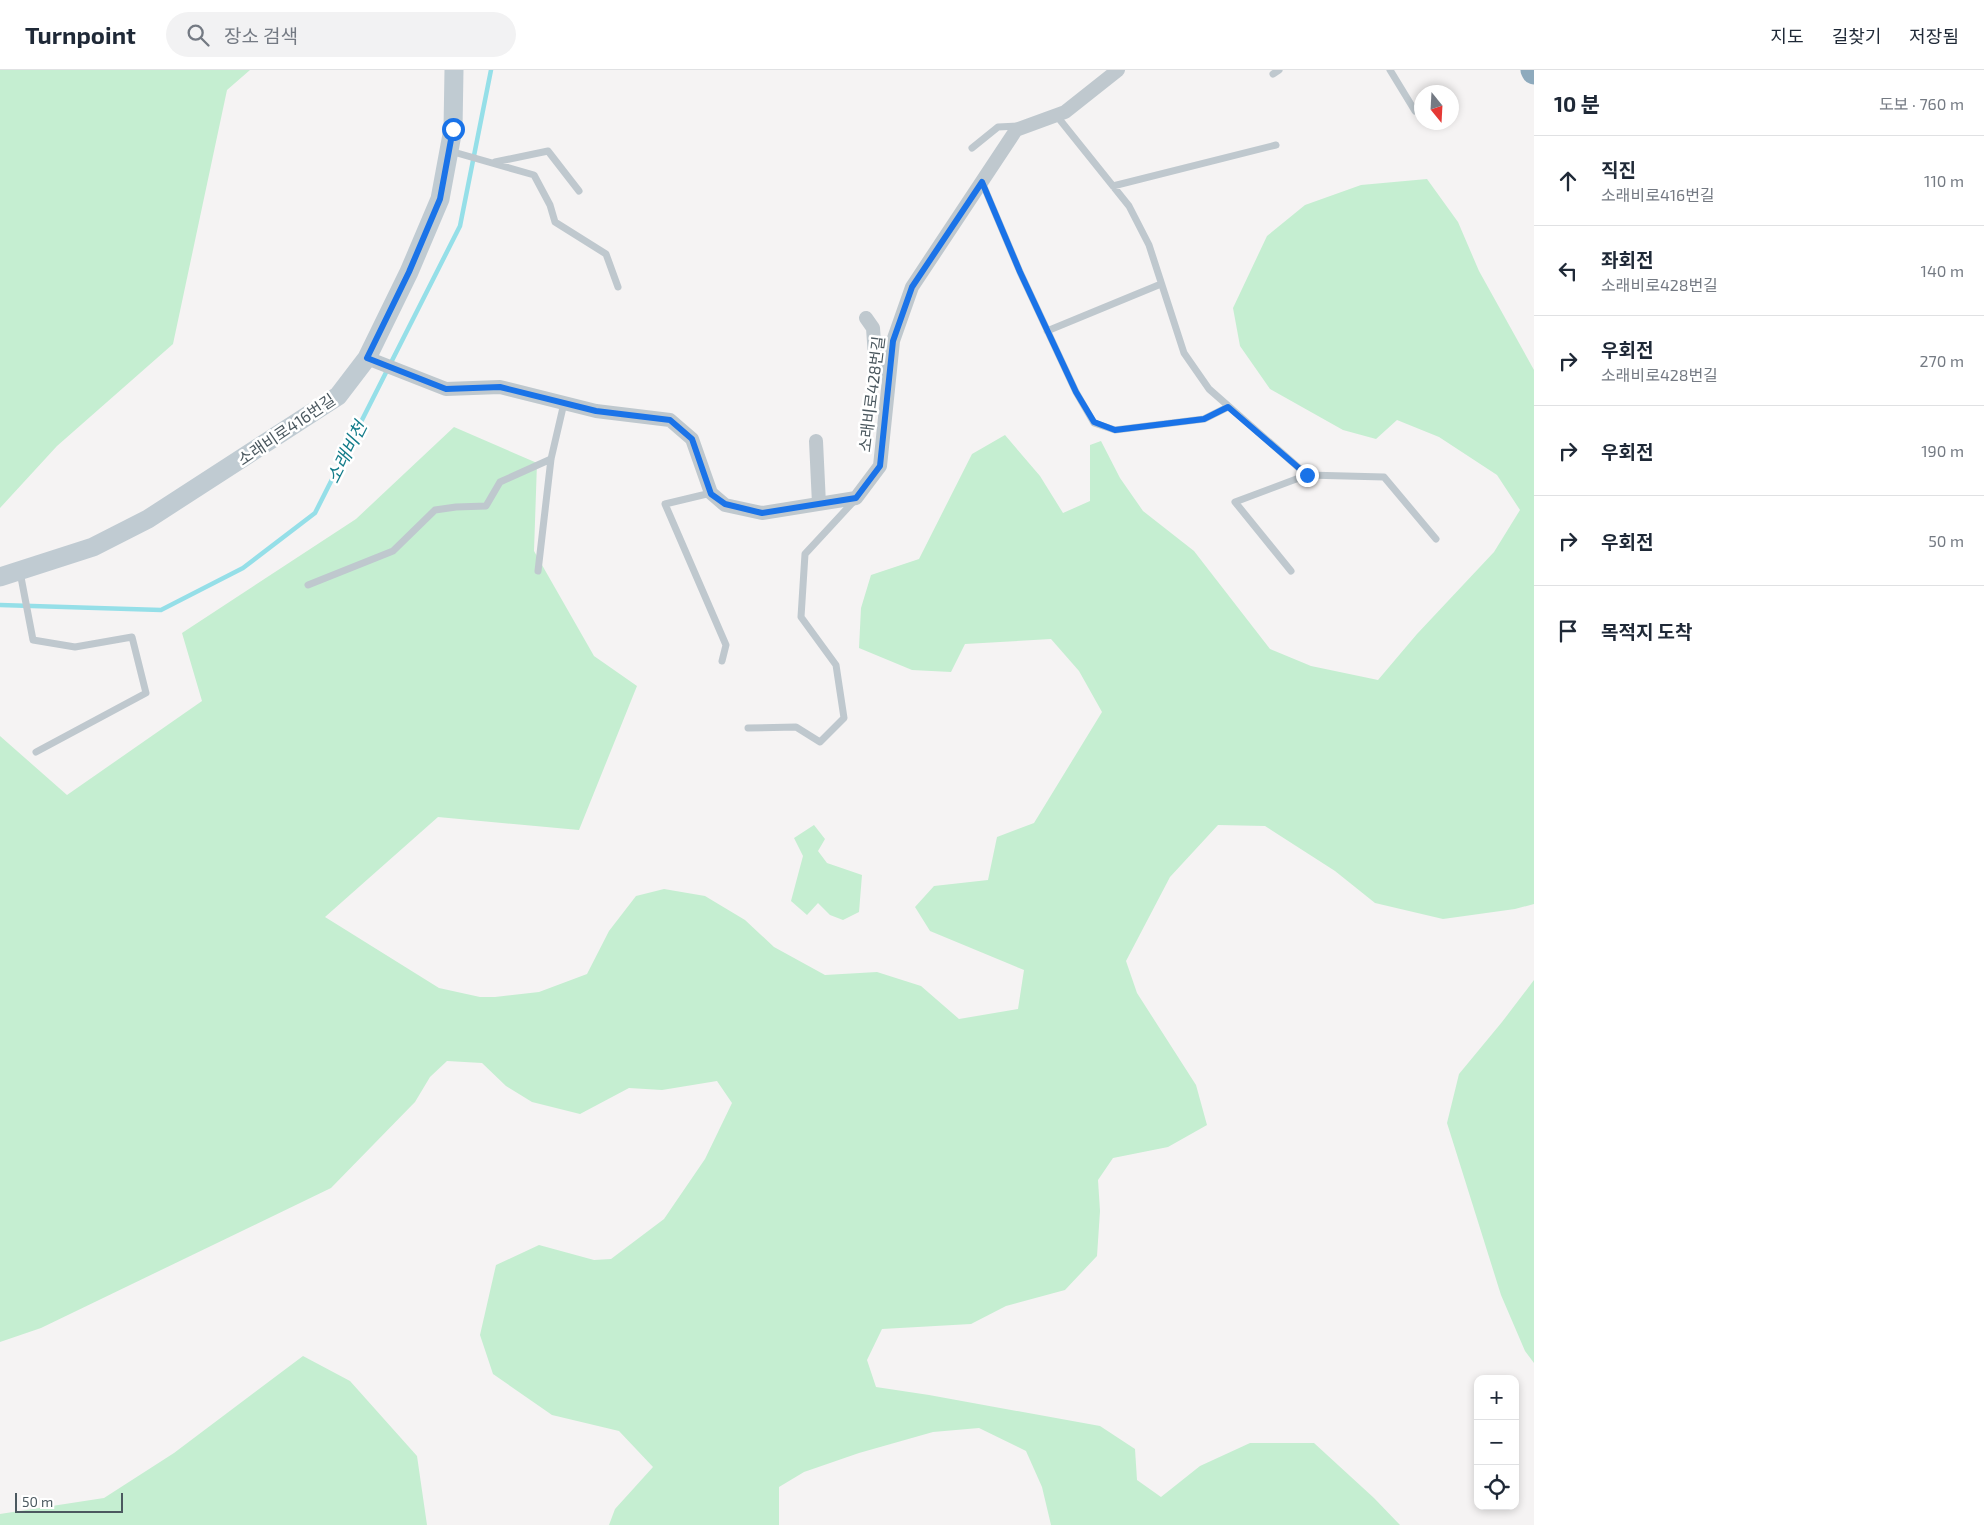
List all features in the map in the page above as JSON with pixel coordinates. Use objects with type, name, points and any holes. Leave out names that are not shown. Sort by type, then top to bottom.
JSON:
[{"type":"street","name":"소래비로416번길","points":[[0,577],[22,581],[148,519],[338,396],[374,360],[440,199],[457,152],[453,129],[454,70]]},
{"type":"street","name":"소래비로428번길","points":[[856,498],[880,466],[893,341],[912,287],[1016,130],[1065,112],[1118,70]]},
{"type":"street","points":[[866,318],[873,328],[875,356],[889,379]]},
{"type":"street","points":[[374,360],[446,389],[500,387],[596,411],[670,420],[692,439],[711,494],[725,504],[762,513],[856,498]]},
{"type":"street","points":[[816,441],[819,504]]},
{"type":"lane","points":[[1390,70],[1414,111]]},
{"type":"lane","points":[[1055,115],[1129,206],[1145,237],[1184,353],[1209,389],[1307,475]]},
{"type":"lane","points":[[972,148],[998,127],[1029,125]]},
{"type":"lane","points":[[1113,186],[1276,145]]},
{"type":"lane","points":[[493,163],[548,151],[579,191]]},
{"type":"lane","points":[[457,152],[534,175],[550,205],[555,222],[606,254],[618,287]]},
{"type":"lane","points":[[982,182],[1020,272],[1076,392],[1094,422],[1115,430],[1204,419],[1228,407]]},
{"type":"lane","points":[[1048,331],[1161,284]]},
{"type":"lane","points":[[538,571],[551,459],[564,403]]},
{"type":"lane","points":[[308,585],[393,550],[435,510],[486,506],[500,482],[551,459]]},
{"type":"lane","points":[[1290,571],[1235,502],[1307,475],[1384,477],[1436,539]]},
{"type":"lane","points":[[711,494],[665,504],[726,645],[722,661]]},
{"type":"lane","points":[[748,728],[796,728],[820,742],[844,718],[836,665],[802,617],[804,572],[805,554],[856,498]]},
{"type":"lane","points":[[22,581],[33,640],[75,647],[132,637],[146,693],[36,752]]},
{"type":"green space","points":[[0,70],[250,70],[227,90],[173,344],[57,446],[0,508]]},
{"type":"green space","points":[[1427,179],[1458,222],[1479,271],[1534,370],[1534,904],[1515,909],[1443,919],[1375,903],[1335,871],[1265,826],[1218,825],[1170,877],[1126,961],[1137,993],[1196,1085],[1207,1125],[1168,1147],[1113,1158],[1098,1180],[1100,1211],[1097,1256],[1065,1290],[1006,1306],[971,1324],[882,1329],[867,1360],[876,1387],[1100,1426],[1135,1449],[1137,1480],[1161,1497],[1200,1466],[1250,1443],[1314,1443],[1374,1498],[1400,1525],[1051,1525],[1042,1487],[1026,1451],[979,1428],[933,1432],[859,1453],[804,1472],[779,1487],[779,1525],[609,1525],[615,1509],[653,1467],[619,1431],[552,1415],[493,1374],[480,1335],[496,1265],[539,1245],[594,1260],[611,1259],[664,1219],[705,1159],[732,1103],[717,1081],[662,1090],[629,1088],[580,1114],[532,1102],[506,1086],[482,1063],[447,1061],[430,1077],[415,1102],[331,1188],[41,1328],[0,1342],[0,736],[67,795],[202,701],[182,633],[356,519],[454,427],[537,463],[534,551],[594,656],[637,686],[579,830],[438,817],[325,917],[439,988],[480,997],[495,997],[539,992],[587,974],[609,931],[636,896],[664,889],[705,896],[745,920],[774,947],[825,975],[877,972],[921,986],[959,1019],[1018,1009],[1024,970],[930,931],[915,907],[934,886],[988,880],[997,837],[1034,823],[1102,712],[1079,671],[1051,639],[965,644],[951,672],[912,670],[859,648],[861,608],[871,575],[919,559],[972,454],[1005,435],[1040,476],[1063,513],[1090,501],[1090,445],[1101,441],[1120,478],[1143,511],[1194,551],[1270,649],[1311,666],[1378,680],[1417,634],[1494,552],[1520,510],[1497,475],[1439,437],[1397,420],[1376,439],[1343,430],[1270,389],[1240,346],[1233,308],[1267,236],[1305,205],[1361,185]]},
{"type":"green space","points":[[814,825],[825,839],[818,851],[827,863],[862,875],[859,912],[843,920],[830,915],[818,903],[807,915],[791,901],[803,856],[794,838]]},
{"type":"green space","points":[[1534,980],[1534,1363],[1525,1351],[1501,1295],[1447,1123],[1459,1074]]},
{"type":"green space","points":[[303,1356],[350,1381],[417,1456],[427,1525],[0,1525],[0,1514],[104,1498],[174,1453]]},
{"type":"waterway","name":"소래비천","points":[[0,605],[161,610],[243,568],[315,513],[460,226],[491,70]]},
{"type":"route","points":[[453,129],[440,199],[409,272],[367,358],[446,389],[500,387],[596,411],[670,420],[692,439],[711,494],[725,504],[762,513],[856,498],[880,466],[893,341],[912,287],[982,182],[1020,272],[1076,392],[1094,422],[1115,430],[1204,419],[1228,407],[1307,475]]}]
